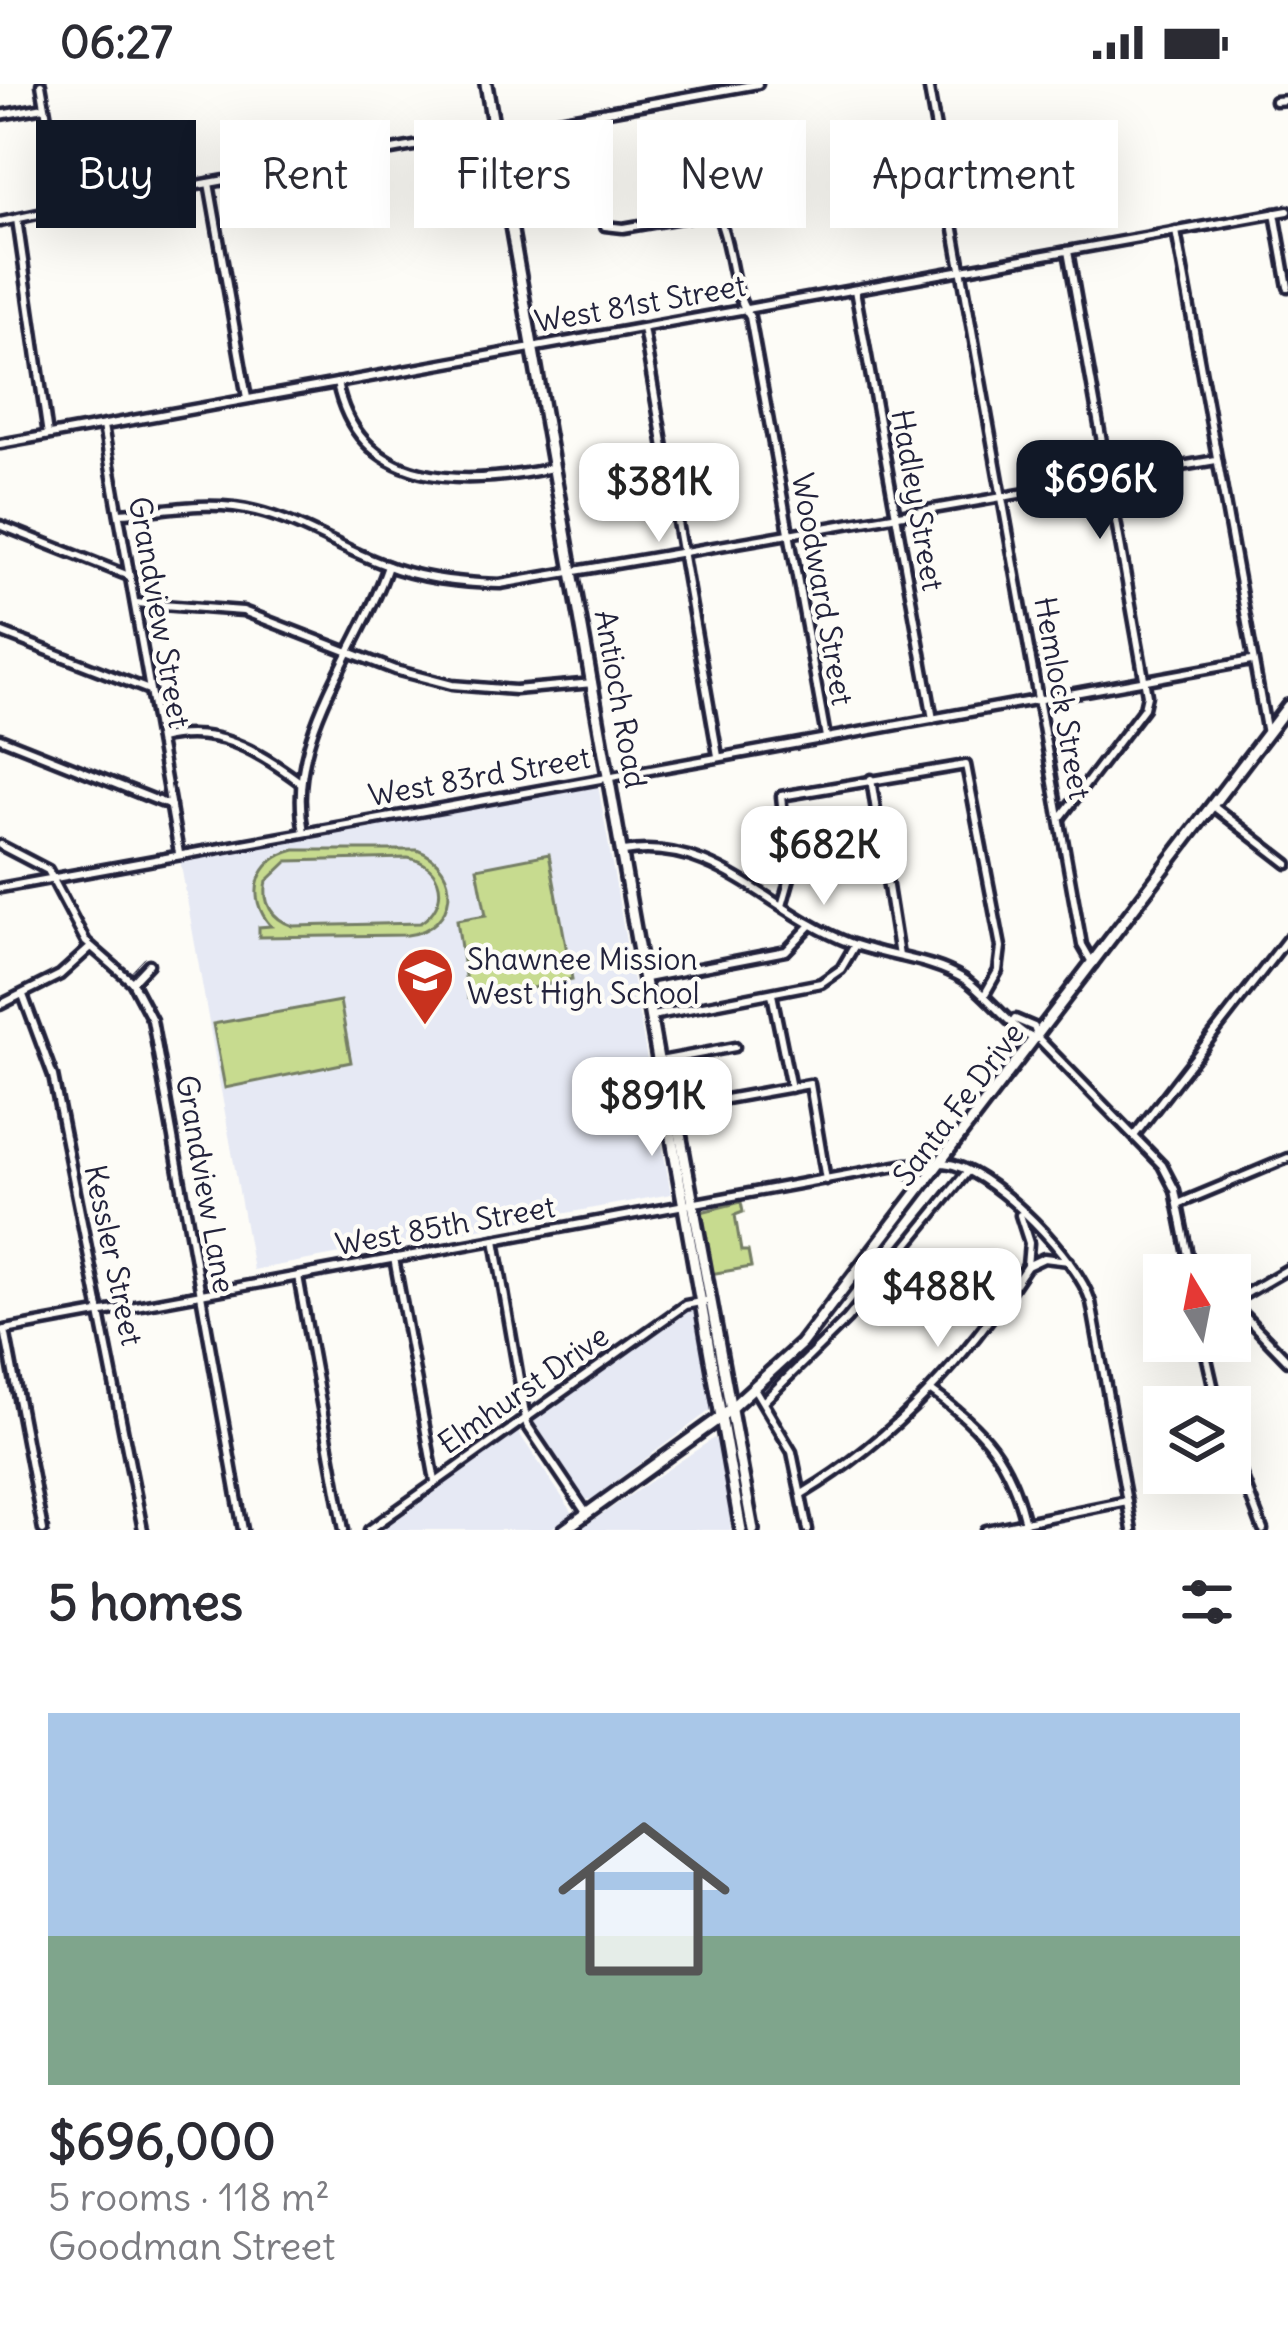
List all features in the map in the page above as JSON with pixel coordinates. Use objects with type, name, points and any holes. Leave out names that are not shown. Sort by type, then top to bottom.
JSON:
[{"type":"main road","name":"Antioch Road","points":[[486,84],[493,120]]},
{"type":"main road","name":"Antioch Road","points":[[512,228],[689,1206],[741,1530]]},
{"type":"main road","name":"Santa Fe Drive","points":[[564,1530],[725,1413],[841,1297],[1288,706]]},
{"type":"main road","name":"Antioch Road","points":[[725,1413],[753,1530]]},
{"type":"street","points":[[41,84],[46,120]]},
{"type":"street","points":[[557,120],[758,84]]},
{"type":"street","name":"Hemlock Street","points":[[928,84],[1082,945],[1093,964]]},
{"type":"street","points":[[1275,101],[1288,100]]},
{"type":"street","points":[[0,115],[44,107]]},
{"type":"street","points":[[196,185],[414,146]]},
{"type":"street","points":[[209,183],[248,399]]},
{"type":"street","name":"West 81st Street","points":[[0,444],[1288,211]]},
{"type":"street","points":[[1275,213],[1288,287]]},
{"type":"street","points":[[0,222],[36,214]]},
{"type":"street","name":"Woodward Street","points":[[613,225],[718,216],[744,309],[826,737]]},
{"type":"street","points":[[16,219],[48,435]]},
{"type":"street","points":[[1176,231],[1267,734]]},
{"type":"street","points":[[1060,818],[1144,708],[1146,681],[1069,251]]},
{"type":"street","name":"Hadley Street","points":[[854,290],[933,719]]},
{"type":"street","points":[[643,328],[718,757]]},
{"type":"street","points":[[337,383],[354,432],[397,466],[461,477],[556,467]]},
{"type":"street","name":"Grandview Street","points":[[103,426],[171,806]]},
{"type":"street","points":[[118,513],[180,505],[252,510],[304,526],[388,566],[440,580],[500,584],[575,575],[1216,460]]},
{"type":"street","points":[[0,525],[129,575]]},
{"type":"street","points":[[304,832],[301,782],[315,728],[388,566]]},
{"type":"street","points":[[135,603],[200,604],[243,611],[452,685],[514,690],[593,683]]},
{"type":"street","points":[[0,632],[149,690]]},
{"type":"street","name":"West 83rd Street","points":[[0,888],[1251,661]]},
{"type":"street","points":[[159,739],[196,735],[230,739],[257,751],[301,782]]},
{"type":"street","points":[[0,738],[171,806],[179,855]]},
{"type":"street","points":[[782,906],[790,878],[781,796],[958,763],[970,772],[1001,947],[998,971],[985,994]]},
{"type":"street","points":[[871,779],[899,956]]},
{"type":"street","points":[[1213,806],[1288,864]]},
{"type":"street","points":[[0,845],[32,859],[55,878]]},
{"type":"street","points":[[624,852],[661,848],[689,853],[812,926],[855,945],[941,968],[985,994],[1012,1018],[1032,1025],[1038,1038],[1162,1165],[1190,1254]]},
{"type":"street","name":"Grandview Lane","points":[[55,878],[68,912],[91,947],[132,982],[155,1032],[244,1530]]},
{"type":"street","points":[[646,978],[786,951],[812,926]]},
{"type":"street","points":[[1134,1136],[1288,938]]},
{"type":"street","points":[[652,1016],[772,994],[832,977],[855,945]]},
{"type":"street","points":[[0,1006],[60,975],[91,947]]},
{"type":"street","points":[[132,982],[149,964]]},
{"type":"street","points":[[772,994],[791,1088]]},
{"type":"street","name":"Kessler Street","points":[[23,995],[49,1059],[104,1312],[142,1530]]},
{"type":"street","points":[[660,1061],[735,1047]]},
{"type":"street","points":[[670,1109],[810,1084],[826,1180]]},
{"type":"street","points":[[1178,1204],[1288,1158]]},
{"type":"street","points":[[943,1163],[967,1172],[1018,1211],[1072,1262],[1091,1302],[1132,1530]]},
{"type":"street","name":"West 85th Street","points":[[2,1330],[826,1180],[943,1163]]},
{"type":"street","points":[[899,1168],[929,1182]]},
{"type":"street","points":[[764,1401],[847,1318],[967,1172]]},
{"type":"street","points":[[1018,1211],[1029,1243],[1027,1266]]},
{"type":"street","points":[[495,1240],[532,1437],[587,1514]]},
{"type":"street","points":[[802,1494],[872,1446],[931,1391],[1027,1266],[1054,1256],[1072,1262]]},
{"type":"street","points":[[394,1258],[435,1481]]},
{"type":"street","points":[[1251,1290],[1288,1269]]},
{"type":"street","points":[[298,1276],[344,1530]]},
{"type":"street","name":"Elmhurst Drive","points":[[369,1530],[685,1305],[705,1301]]},
{"type":"street","points":[[1251,1323],[1288,1361]]},
{"type":"street","points":[[2,1330],[43,1530]]},
{"type":"street","points":[[754,1388],[786,1437],[808,1530]]},
{"type":"street","points":[[931,1391],[974,1422],[997,1447],[1013,1480],[1025,1523]]},
{"type":"street","points":[[1249,1494],[1263,1530]]},
{"type":"street","points":[[986,1530],[1127,1501]]},
{"type":"shaded area","name":"Shawnee Mission West High School","points":[[598,785],[671,1194],[253,1270],[180,860]]},
{"type":"shaded area","points":[[690,1308],[697,1315],[712,1409],[592,1499],[583,1500],[529,1420]]},
{"type":"shaded area","points":[[516,1429],[573,1513],[549,1530],[374,1530]]},
{"type":"shaded area","points":[[714,1438],[721,1447],[731,1530],[579,1530]]},
{"type":"green space","points":[[295,850],[417,850],[442,870],[448,883],[445,910],[437,922],[407,935],[259,937],[259,927],[271,926],[258,903],[263,870]],"holes":[[[408,858],[436,876],[439,886],[436,906],[420,923],[293,926],[274,914],[267,903],[267,881],[288,861]]]},
{"type":"green space","points":[[549,854],[572,979],[474,1001],[468,997],[457,920],[486,915],[477,868]]},
{"type":"green space","points":[[340,1001],[351,1062],[225,1088],[213,1024]]},
{"type":"green space","points":[[741,1202],[743,1212],[735,1215],[741,1251],[748,1251],[751,1267],[710,1274],[701,1212]]},
{"type":"place","name":"Shawnee Mission West High School","points":[[425,1027]]}]
